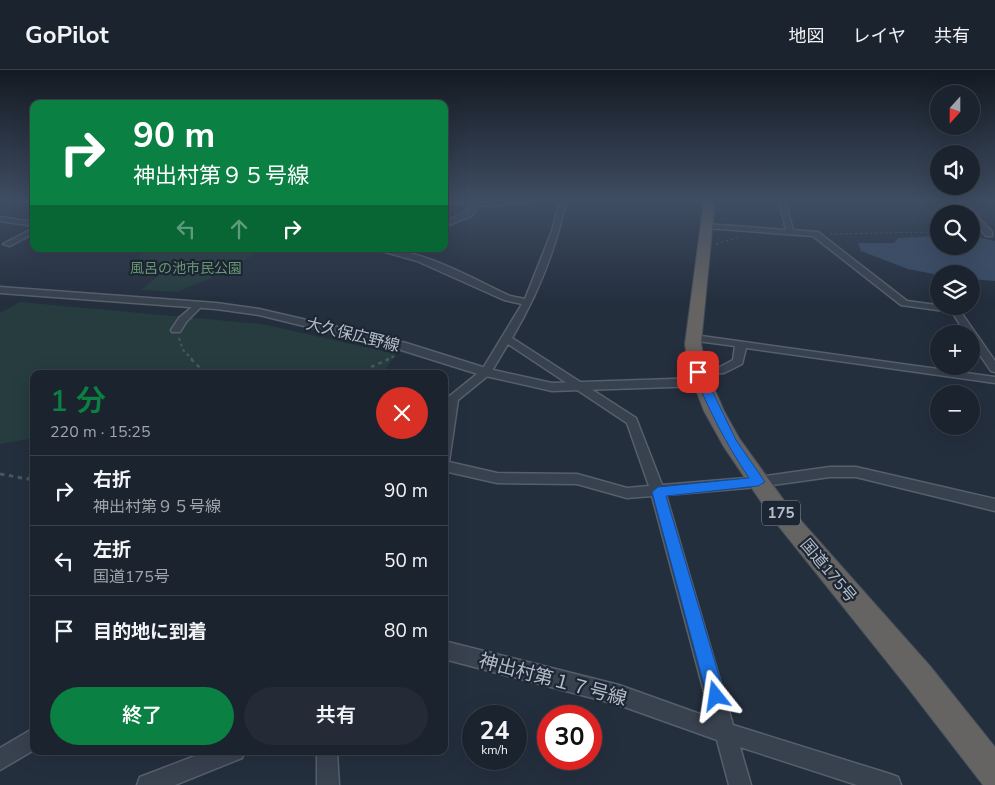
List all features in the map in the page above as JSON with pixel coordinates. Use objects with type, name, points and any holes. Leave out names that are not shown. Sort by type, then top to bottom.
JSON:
[{"type":"highway","name":"国道175号","points":[[706,233],[694,338],[700,377],[731,442],[780,512],[919,677],[995,773]]},
{"type":"street","points":[[7,244],[28,233]]},
{"type":"street","points":[[448,429],[452,399],[486,372],[507,339],[528,303],[555,233]]},
{"type":"street","points":[[807,233],[815,234],[904,303],[956,310],[965,325]]},
{"type":"street","points":[[397,252],[420,259],[507,298],[528,303]]},
{"type":"street","name":"大久保広野線","points":[[0,290],[198,305],[259,312],[412,349],[486,372],[552,387],[581,388],[700,377]]},
{"type":"street","points":[[176,330],[182,320],[198,305]]},
{"type":"street","points":[[694,338],[995,380]]},
{"type":"street","points":[[507,339],[632,421],[658,492],[740,785]]},
{"type":"street","points":[[700,377],[720,371],[738,362],[740,344]]},
{"type":"street","points":[[980,347],[995,369]]},
{"type":"street","points":[[448,467],[497,478],[577,479],[627,493],[658,492],[758,482],[830,472],[856,472],[995,505]]},
{"type":"street","name":"神出村第１７号線","points":[[448,651],[619,695],[726,733],[890,785]]},
{"type":"street","points":[[0,760],[30,741]]},
{"type":"street","points":[[148,785],[225,755]]},
{"type":"street","points":[[327,755],[328,785]]},
{"type":"path","points":[[815,234],[854,233]]},
{"type":"path","points":[[176,330],[183,350],[202,370]]},
{"type":"path","points":[[371,367],[412,349]]},
{"type":"path","points":[[0,474],[28,479],[30,477]]},
{"type":"green space","name":"風呂の池市民公園","points":[[146,252],[257,252],[230,270],[177,292],[141,290],[162,273],[167,263],[136,258]]},
{"type":"green space","points":[[20,302],[262,324],[396,354],[385,370],[30,370],[30,439],[0,444],[0,313]]},
{"type":"water","points":[[930,236],[930,255],[980,255],[980,238],[995,241],[995,281],[980,280],[980,265],[930,265],[930,273],[908,269],[861,251],[858,243],[894,243],[898,238]]},
{"type":"route","points":[[698,372],[714,411],[731,442],[758,482],[658,492],[716,696]]}]
